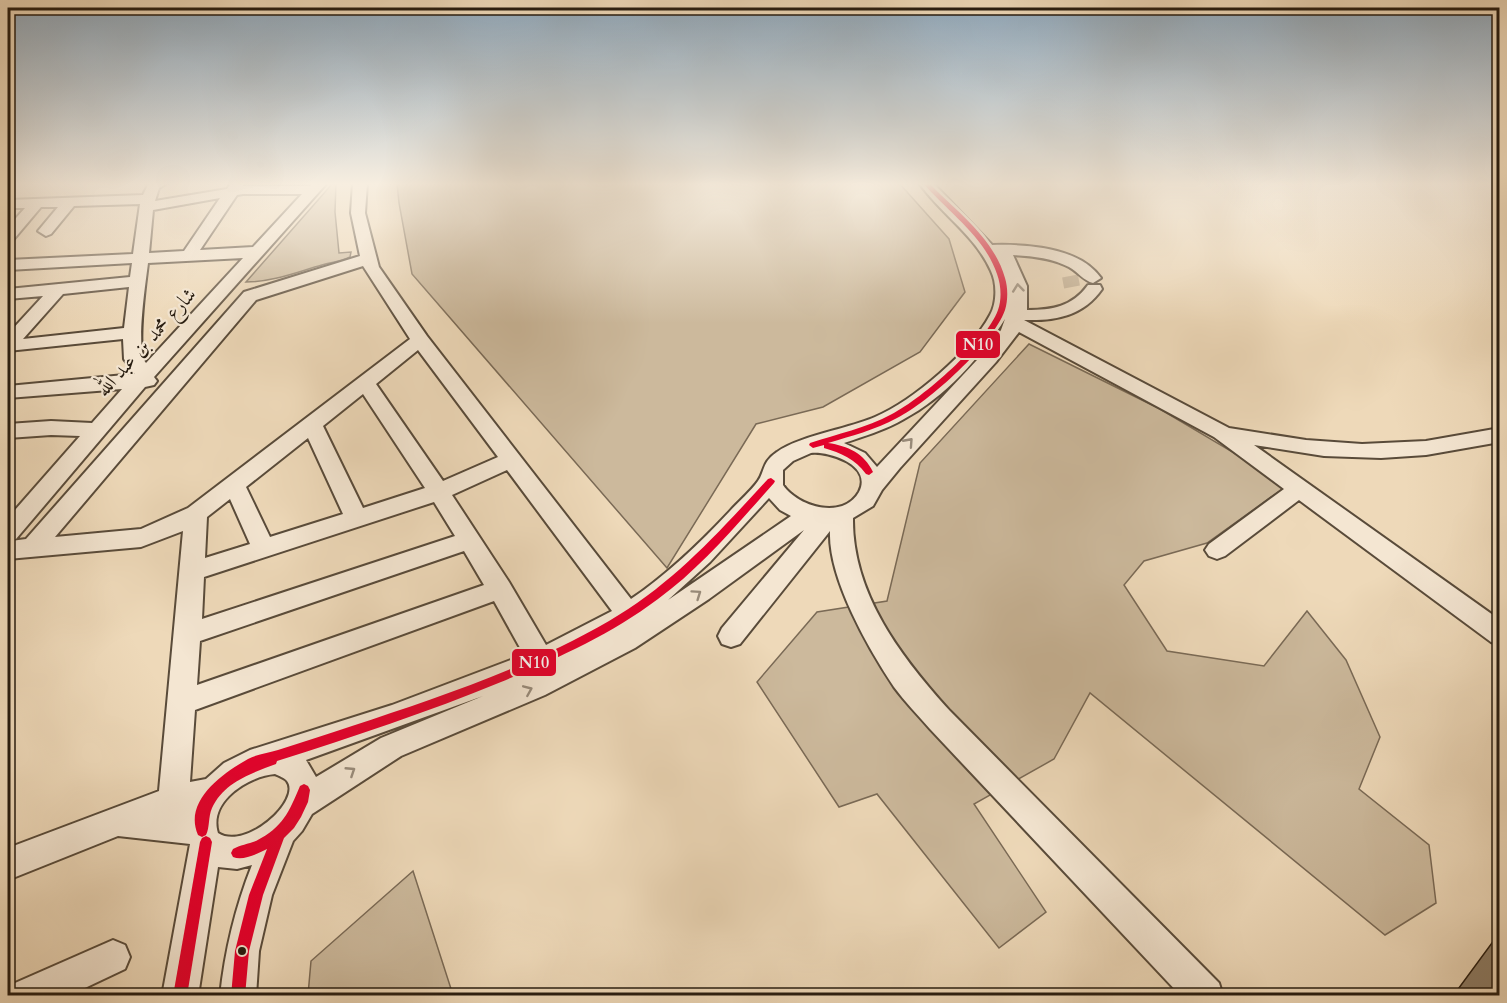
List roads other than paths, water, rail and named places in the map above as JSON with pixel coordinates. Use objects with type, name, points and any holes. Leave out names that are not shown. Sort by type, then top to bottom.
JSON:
[{"type":"street","points":[[143,378],[133,358],[132,333],[144,230]]},
{"type":"street","points":[[189,255],[206,230]]},
{"type":"street","name":"شارع محمد بن عبد الله","points":[[8,533],[143,378],[277,230]]},
{"type":"street","points":[[362,230],[371,267],[420,340],[629,615]]},
{"type":"street","points":[[302,803],[391,747],[535,687],[626,640],[827,514],[856,507],[867,498],[872,487],[908,444],[1002,343],[1020,286],[1014,270],[974,230]]},
{"type":"street","points":[[827,514],[795,509],[783,501],[775,491],[771,481],[772,470],[787,453],[862,429],[906,410],[931,392],[984,335],[1010,317],[1060,312],[1082,303],[1094,284],[1083,267],[1059,258],[994,250],[978,230]]},
{"type":"street","points":[[8,265],[257,252]]},
{"type":"street","points":[[1059,258],[1071,281],[1067,304],[1060,312]]},
{"type":"street","points":[[220,293],[250,296],[369,259]]},
{"type":"street","points":[[8,294],[139,281]]},
{"type":"street","points":[[8,345],[58,289]]},
{"type":"street","points":[[33,547],[250,296]]},
{"type":"street","points":[[1010,317],[1221,432],[1500,634]]},
{"type":"street","points":[[8,345],[132,333]]},
{"type":"street","points":[[8,550],[141,538],[157,534],[196,514],[420,340]]},
{"type":"street","points":[[8,392],[143,378],[176,382]]},
{"type":"street","points":[[366,384],[470,540],[541,661]]},
{"type":"street","points":[[312,424],[357,520]]},
{"type":"street","points":[[8,431],[51,428],[97,430]]},
{"type":"street","points":[[1221,432],[1275,443],[1381,451],[1411,449],[1500,435]]},
{"type":"street","points":[[813,445],[828,446],[856,456],[866,465],[872,476],[872,487]]},
{"type":"street","points":[[190,572],[439,492],[511,460]]},
{"type":"street","points":[[180,996],[204,835],[204,807],[213,792],[232,774],[250,764],[365,728],[541,661],[629,615],[694,563],[771,481]]},
{"type":"street","points":[[234,484],[264,549]]},
{"type":"street","points":[[1217,550],[1299,489]]},
{"type":"street","points":[[24,516],[79,494]]},
{"type":"street","points":[[173,800],[196,514]]},
{"type":"street","points":[[731,636],[827,514]]},
{"type":"street","points":[[827,514],[841,543],[855,592],[875,633],[905,680],[940,720],[1206,996]]},
{"type":"street","points":[[188,634],[470,540]]},
{"type":"street","points":[[181,703],[500,589]]},
{"type":"street","points":[[118,823],[204,835],[219,851],[234,853],[257,848],[280,833],[299,811],[304,786],[300,773],[291,764],[278,760],[250,764]]},
{"type":"street","points":[[8,864],[173,800],[213,792]]},
{"type":"street","points":[[238,996],[242,951],[256,895],[280,833]]},
{"type":"street","points":[[28,996],[113,957]]},
{"type":"tunnel","points":[[1070,276],[1072,287]]}]
